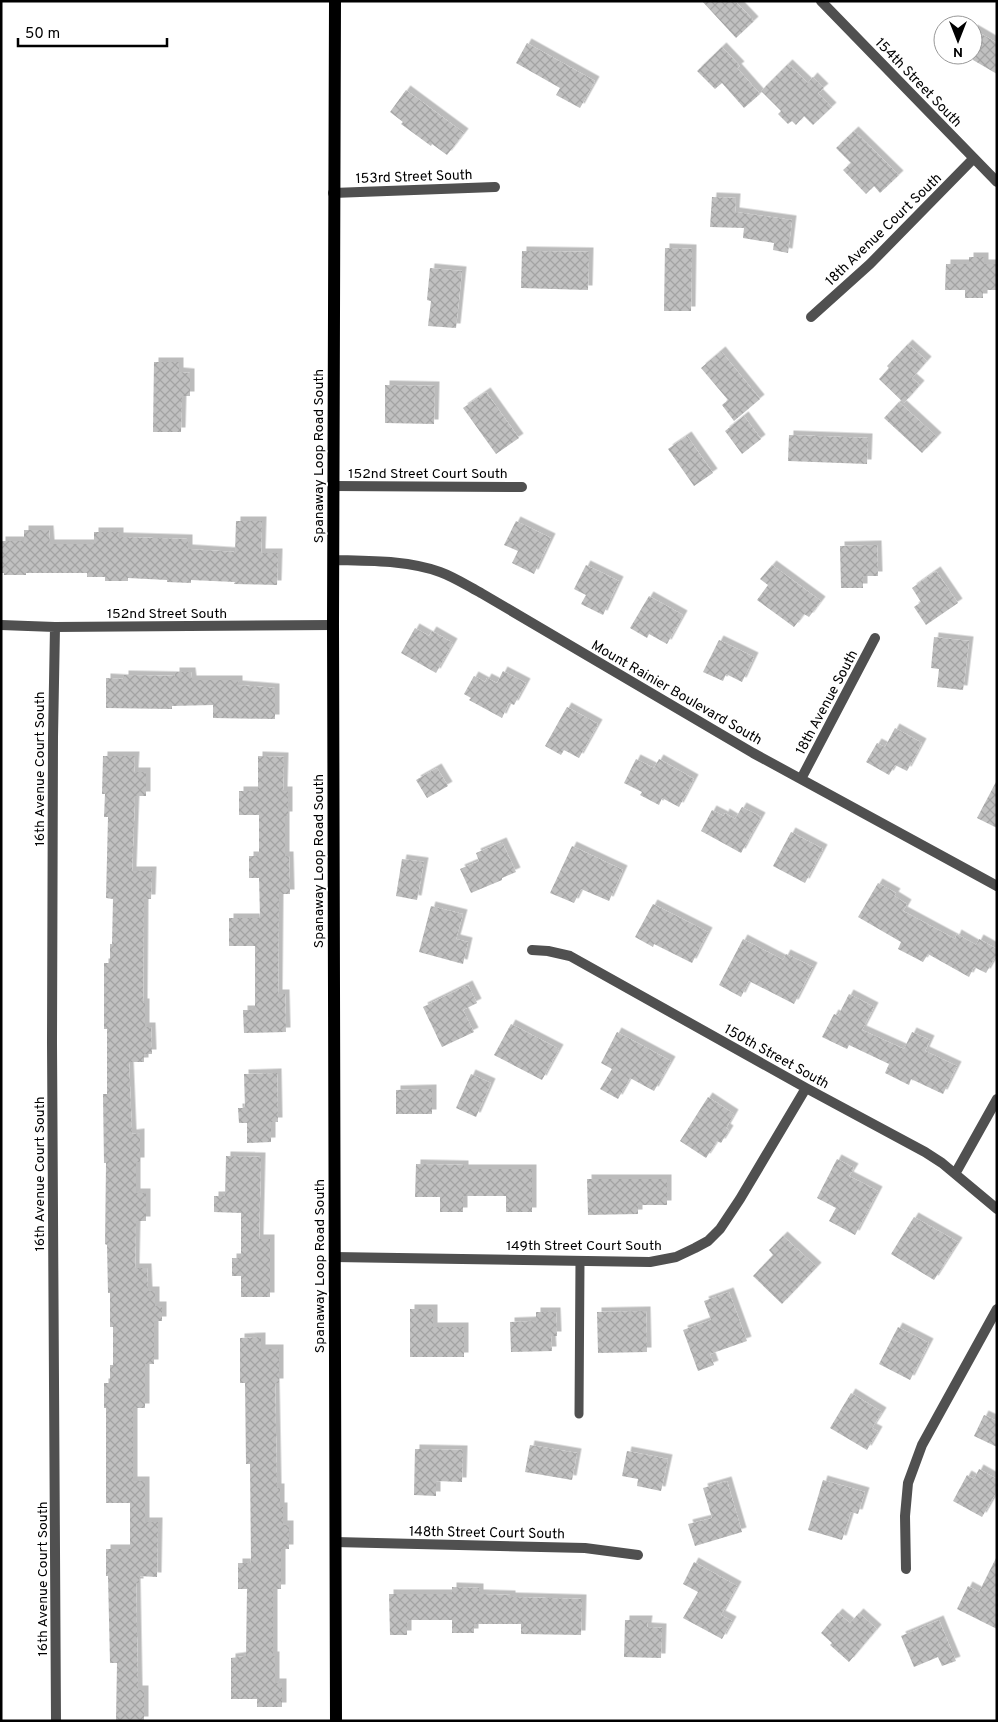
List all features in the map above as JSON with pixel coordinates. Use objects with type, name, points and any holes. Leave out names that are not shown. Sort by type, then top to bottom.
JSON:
[{"type":"main road","name":"Spanaway Loop Road South","points":[[335,1],[333,625],[334,1542],[336,1721]]},
{"type":"street","name":"154th Street South","points":[[821,1],[997,182]]},
{"type":"street","name":"18th Avenue Court South","points":[[810,317],[870,264],[974,159]]},
{"type":"street","name":"153rd Street South","points":[[333,192],[495,187]]},
{"type":"street","name":"152nd Street Court South","points":[[333,486],[522,487]]},
{"type":"street","name":"Mount Rainier Boulevard South","points":[[333,560],[416,565],[441,572],[481,593],[753,753],[997,886]]},
{"type":"street","name":"152nd Street South","points":[[1,624],[55,627],[333,625]]},
{"type":"street","name":"16th Avenue Court South","points":[[55,627],[52,1053],[56,1721]]},
{"type":"street","name":"18th Avenue South","points":[[801,779],[875,638]]},
{"type":"street","name":"150th Street South","points":[[532,950],[548,951],[570,956],[925,1152],[942,1163],[997,1209]]},
{"type":"street","name":"149th Street Court South","points":[[334,1257],[650,1262],[676,1257],[708,1241],[720,1229],[806,1088]]},
{"type":"street","points":[[955,1174],[997,1099]]},
{"type":"street","points":[[906,1569],[905,1516],[908,1483],[922,1445],[997,1309]]},
{"type":"street","name":"148th Street Court South","points":[[334,1542],[585,1548],[638,1554]]},
{"type":"lane","points":[[579,1414],[580,1261]]},
{"type":"building","points":[[702,1],[735,1],[754,21],[736,38]]},
{"type":"building","points":[[983,35],[997,43],[997,74],[982,65]]},
{"type":"building","points":[[527,43],[595,81],[580,108],[556,95],[560,88],[516,63]]},
{"type":"building","points":[[722,47],[740,66],[737,68],[760,94],[744,108],[722,83],[715,89],[697,71]]},
{"type":"building","points":[[788,64],[808,83],[813,77],[824,88],[818,93],[832,107],[813,125],[804,116],[796,125],[792,121],[788,124],[778,114],[781,111],[761,91]]},
{"type":"building","points":[[406,90],[464,133],[447,155],[401,124],[403,122],[390,112]]},
{"type":"building","points":[[854,131],[899,175],[880,193],[874,186],[866,194],[843,170],[851,163],[836,148]]},
{"type":"building","points":[[712,197],[736,198],[735,212],[792,220],[788,253],[773,250],[774,243],[743,238],[744,228],[710,227]]},
{"type":"building","points":[[665,248],[692,249],[691,311],[664,311]]},
{"type":"building","points":[[522,251],[589,252],[588,290],[521,288]]},
{"type":"building","points":[[969,257],[984,257],[984,264],[997,264],[997,290],[983,290],[983,298],[965,298],[965,290],[945,290],[946,264],[969,264]]},
{"type":"building","points":[[430,268],[462,271],[456,328],[428,326],[431,301],[427,300]]},
{"type":"building","points":[[908,344],[927,361],[912,378],[920,385],[904,403],[879,379],[889,368],[887,366]]},
{"type":"building","points":[[721,351],[760,399],[734,421],[722,405],[728,400],[701,368]]},
{"type":"building","points":[[154,362],[179,362],[179,372],[190,373],[190,396],[182,396],[181,432],[153,432]]},
{"type":"building","points":[[385,385],[435,386],[434,424],[385,423]]},
{"type":"building","points":[[486,392],[519,438],[496,454],[463,408]]},
{"type":"building","points":[[899,402],[937,437],[922,453],[884,418]]},
{"type":"building","points":[[744,416],[761,439],[742,454],[725,431]]},
{"type":"building","points":[[789,435],[868,438],[867,464],[788,461]]},
{"type":"building","points":[[687,436],[713,473],[694,486],[668,449]]},
{"type":"building","points":[[236,521],[262,521],[261,553],[278,553],[277,585],[191,580],[191,583],[167,582],[167,580],[128,578],[128,581],[105,581],[105,577],[87,577],[87,573],[4,575],[4,573],[1,573],[1,541],[24,541],[24,530],[49,530],[50,544],[94,544],[94,532],[119,532],[119,537],[188,539],[188,549],[235,552]]},
{"type":"building","points":[[516,521],[551,538],[534,574],[512,563],[518,551],[504,545]]},
{"type":"building","points":[[877,545],[878,576],[863,576],[863,588],[841,588],[840,546]]},
{"type":"building","points":[[586,565],[619,581],[603,615],[581,604],[586,595],[574,589]]},
{"type":"building","points":[[772,565],[821,601],[809,617],[804,614],[794,627],[757,600],[768,585],[760,579]]},
{"type":"building","points":[[936,571],[958,603],[926,625],[914,607],[921,602],[912,588]]},
{"type":"building","points":[[649,596],[683,615],[667,644],[649,634],[647,638],[630,628]]},
{"type":"building","points":[[415,628],[429,636],[432,631],[453,643],[436,673],[401,653]]},
{"type":"building","points":[[934,637],[969,641],[963,690],[937,687],[939,669],[931,668]]},
{"type":"building","points":[[719,640],[754,657],[742,682],[726,674],[723,681],[703,672]]},
{"type":"building","points":[[503,671],[526,683],[514,705],[509,703],[502,718],[469,700],[471,698],[464,694],[474,676],[485,682],[487,678],[497,683]]},
{"type":"building","points":[[175,672],[191,672],[192,680],[238,680],[238,685],[275,688],[275,719],[213,718],[213,705],[172,706],[172,709],[106,708],[106,678],[124,679],[124,675],[175,676]]},
{"type":"building","points":[[567,707],[598,724],[579,758],[564,750],[561,755],[545,746]]},
{"type":"building","points":[[895,728],[922,743],[907,771],[895,765],[889,775],[866,762],[877,743],[885,747]]},
{"type":"building","points":[[103,756],[135,756],[134,772],[146,772],[146,796],[135,796],[132,871],[152,871],[151,899],[144,899],[143,1003],[145,1003],[145,1027],[151,1027],[152,1054],[144,1054],[144,1062],[129,1062],[132,1134],[140,1133],[140,1162],[136,1162],[136,1193],[146,1193],[146,1221],[136,1221],[135,1268],[147,1268],[148,1291],[155,1291],[155,1306],[162,1306],[162,1321],[154,1321],[154,1364],[145,1364],[145,1408],[133,1408],[133,1481],[145,1481],[145,1522],[158,1522],[157,1577],[139,1576],[139,1583],[136,1583],[138,1690],[144,1690],[144,1721],[116,1721],[117,1663],[110,1663],[108,1576],[106,1576],[106,1549],[130,1549],[130,1503],[106,1503],[106,1408],[104,1408],[104,1383],[110,1383],[110,1365],[113,1365],[113,1327],[110,1327],[110,1293],[108,1293],[107,1245],[105,1244],[106,1163],[104,1163],[103,1094],[107,1094],[107,1029],[104,1029],[104,963],[110,963],[113,899],[106,898],[108,817],[104,817],[105,794],[102,794]]},
{"type":"building","points":[[258,756],[284,757],[283,791],[288,791],[288,816],[285,816],[285,856],[289,856],[290,894],[279,894],[278,994],[285,994],[286,1032],[244,1033],[243,1010],[255,1010],[255,946],[229,946],[229,918],[260,918],[259,878],[249,878],[249,856],[259,856],[259,815],[239,815],[239,791],[258,791]]},
{"type":"building","points":[[636,759],[654,768],[659,759],[694,779],[679,807],[662,798],[659,805],[640,795],[642,792],[624,783]]},
{"type":"building","points":[[437,768],[448,786],[427,798],[416,780]]},
{"type":"building","points":[[997,780],[997,828],[977,818]]},
{"type":"building","points":[[742,807],[761,817],[741,853],[701,831],[712,810],[724,816],[725,813],[735,819]]},
{"type":"building","points":[[791,832],[823,849],[805,883],[773,866]]},
{"type":"building","points":[[502,842],[516,872],[471,893],[460,869],[479,861],[476,853]]},
{"type":"building","points":[[572,846],[623,870],[609,901],[581,889],[574,903],[550,893]]},
{"type":"building","points":[[402,859],[424,862],[417,900],[396,896]]},
{"type":"building","points":[[878,883],[896,893],[894,896],[907,904],[903,911],[955,939],[957,934],[976,945],[979,939],[997,949],[997,954],[986,973],[974,967],[969,977],[928,954],[923,962],[898,949],[901,942],[858,917]]},
{"type":"building","points":[[653,904],[708,932],[692,963],[654,944],[653,947],[635,937]]},
{"type":"building","points":[[431,906],[463,914],[456,939],[468,942],[463,964],[419,952]]},
{"type":"building","points":[[743,939],[783,960],[786,954],[813,967],[794,1004],[749,981],[741,997],[719,985]]},
{"type":"building","points":[[468,985],[477,1003],[463,1010],[474,1032],[442,1047],[423,1007]]},
{"type":"building","points":[[849,994],[874,1007],[862,1030],[904,1049],[912,1032],[930,1040],[925,1051],[957,1066],[943,1094],[911,1079],[909,1085],[885,1073],[889,1064],[849,1045],[847,1049],[822,1037],[834,1014],[838,1016]]},
{"type":"building","points":[[511,1024],[559,1049],[542,1080],[494,1055]]},
{"type":"building","points":[[617,1032],[671,1061],[654,1091],[630,1078],[618,1099],[600,1089],[612,1069],[601,1063]]},
{"type":"building","points":[[277,1073],[278,1122],[271,1122],[271,1142],[247,1143],[247,1123],[239,1123],[238,1108],[245,1108],[244,1074]]},
{"type":"building","points":[[471,1074],[491,1083],[476,1117],[456,1108]]},
{"type":"building","points":[[432,1089],[432,1114],[396,1114],[396,1090]]},
{"type":"building","points":[[708,1097],[734,1114],[726,1128],[729,1130],[721,1143],[717,1141],[706,1158],[680,1141]]},
{"type":"building","points":[[226,1156],[261,1157],[259,1239],[270,1239],[270,1297],[241,1297],[241,1276],[232,1276],[232,1258],[241,1258],[241,1213],[214,1212],[214,1196],[225,1196]]},
{"type":"building","points":[[837,1159],[854,1168],[849,1176],[878,1191],[855,1235],[829,1221],[836,1208],[817,1198]]},
{"type":"building","points":[[416,1164],[464,1165],[464,1169],[532,1169],[532,1212],[506,1212],[506,1196],[463,1196],[463,1212],[440,1212],[440,1197],[415,1197]]},
{"type":"building","points":[[587,1179],[667,1179],[667,1205],[638,1205],[638,1214],[588,1215]]},
{"type":"building","points":[[914,1217],[958,1242],[934,1280],[891,1254]]},
{"type":"building","points":[[783,1236],[817,1267],[782,1304],[753,1276],[773,1255],[769,1250]]},
{"type":"building","points":[[729,1292],[747,1341],[710,1354],[714,1365],[698,1371],[683,1330],[711,1320],[704,1301]]},
{"type":"building","points":[[410,1309],[433,1309],[433,1327],[464,1327],[464,1357],[410,1357]]},
{"type":"building","points":[[646,1311],[647,1352],[598,1353],[597,1312]]},
{"type":"building","points":[[536,1312],[556,1312],[557,1336],[551,1336],[552,1351],[511,1352],[510,1322],[536,1321]]},
{"type":"building","points":[[898,1327],[929,1343],[910,1380],[879,1364]]},
{"type":"building","points":[[261,1337],[261,1349],[279,1349],[279,1383],[275,1383],[277,1488],[280,1488],[280,1507],[283,1507],[283,1525],[289,1525],[289,1549],[281,1549],[281,1589],[273,1589],[275,1683],[282,1683],[282,1707],[257,1707],[257,1699],[231,1699],[231,1658],[246,1656],[247,1589],[238,1589],[238,1563],[251,1563],[250,1464],[246,1464],[245,1383],[240,1383],[240,1338]]},
{"type":"building","points":[[851,1393],[882,1412],[872,1428],[878,1431],[867,1450],[830,1428]]},
{"type":"building","points":[[984,1415],[997,1421],[997,1447],[974,1436]]},
{"type":"building","points":[[530,1445],[577,1453],[572,1480],[525,1472]]},
{"type":"building","points":[[415,1449],[463,1450],[462,1482],[436,1481],[436,1496],[414,1495]]},
{"type":"building","points":[[627,1451],[668,1459],[661,1491],[637,1486],[638,1479],[622,1476]]},
{"type":"building","points":[[979,1469],[997,1479],[997,1491],[982,1517],[953,1501],[967,1475],[974,1479]]},
{"type":"building","points":[[823,1480],[865,1492],[858,1514],[851,1512],[842,1540],[808,1530]]},
{"type":"building","points":[[727,1481],[742,1532],[695,1546],[688,1524],[712,1518],[703,1488]]},
{"type":"building","points":[[997,1556],[997,1629],[957,1609],[968,1586],[979,1592]]},
{"type":"building","points":[[694,1562],[737,1586],[721,1615],[732,1621],[722,1639],[683,1618],[698,1592],[683,1584]]},
{"type":"building","points":[[452,1587],[479,1588],[479,1594],[511,1595],[511,1597],[582,1599],[581,1635],[521,1634],[521,1624],[474,1624],[474,1633],[452,1633],[452,1620],[407,1620],[407,1635],[390,1635],[389,1594],[452,1594]]},
{"type":"building","points":[[838,1613],[850,1623],[859,1613],[877,1629],[849,1662],[830,1645],[832,1643],[821,1633]]},
{"type":"building","points":[[625,1620],[648,1620],[647,1627],[662,1628],[661,1658],[624,1657]]},
{"type":"building","points":[[939,1620],[956,1661],[942,1666],[938,1657],[914,1667],[901,1636]]}]
